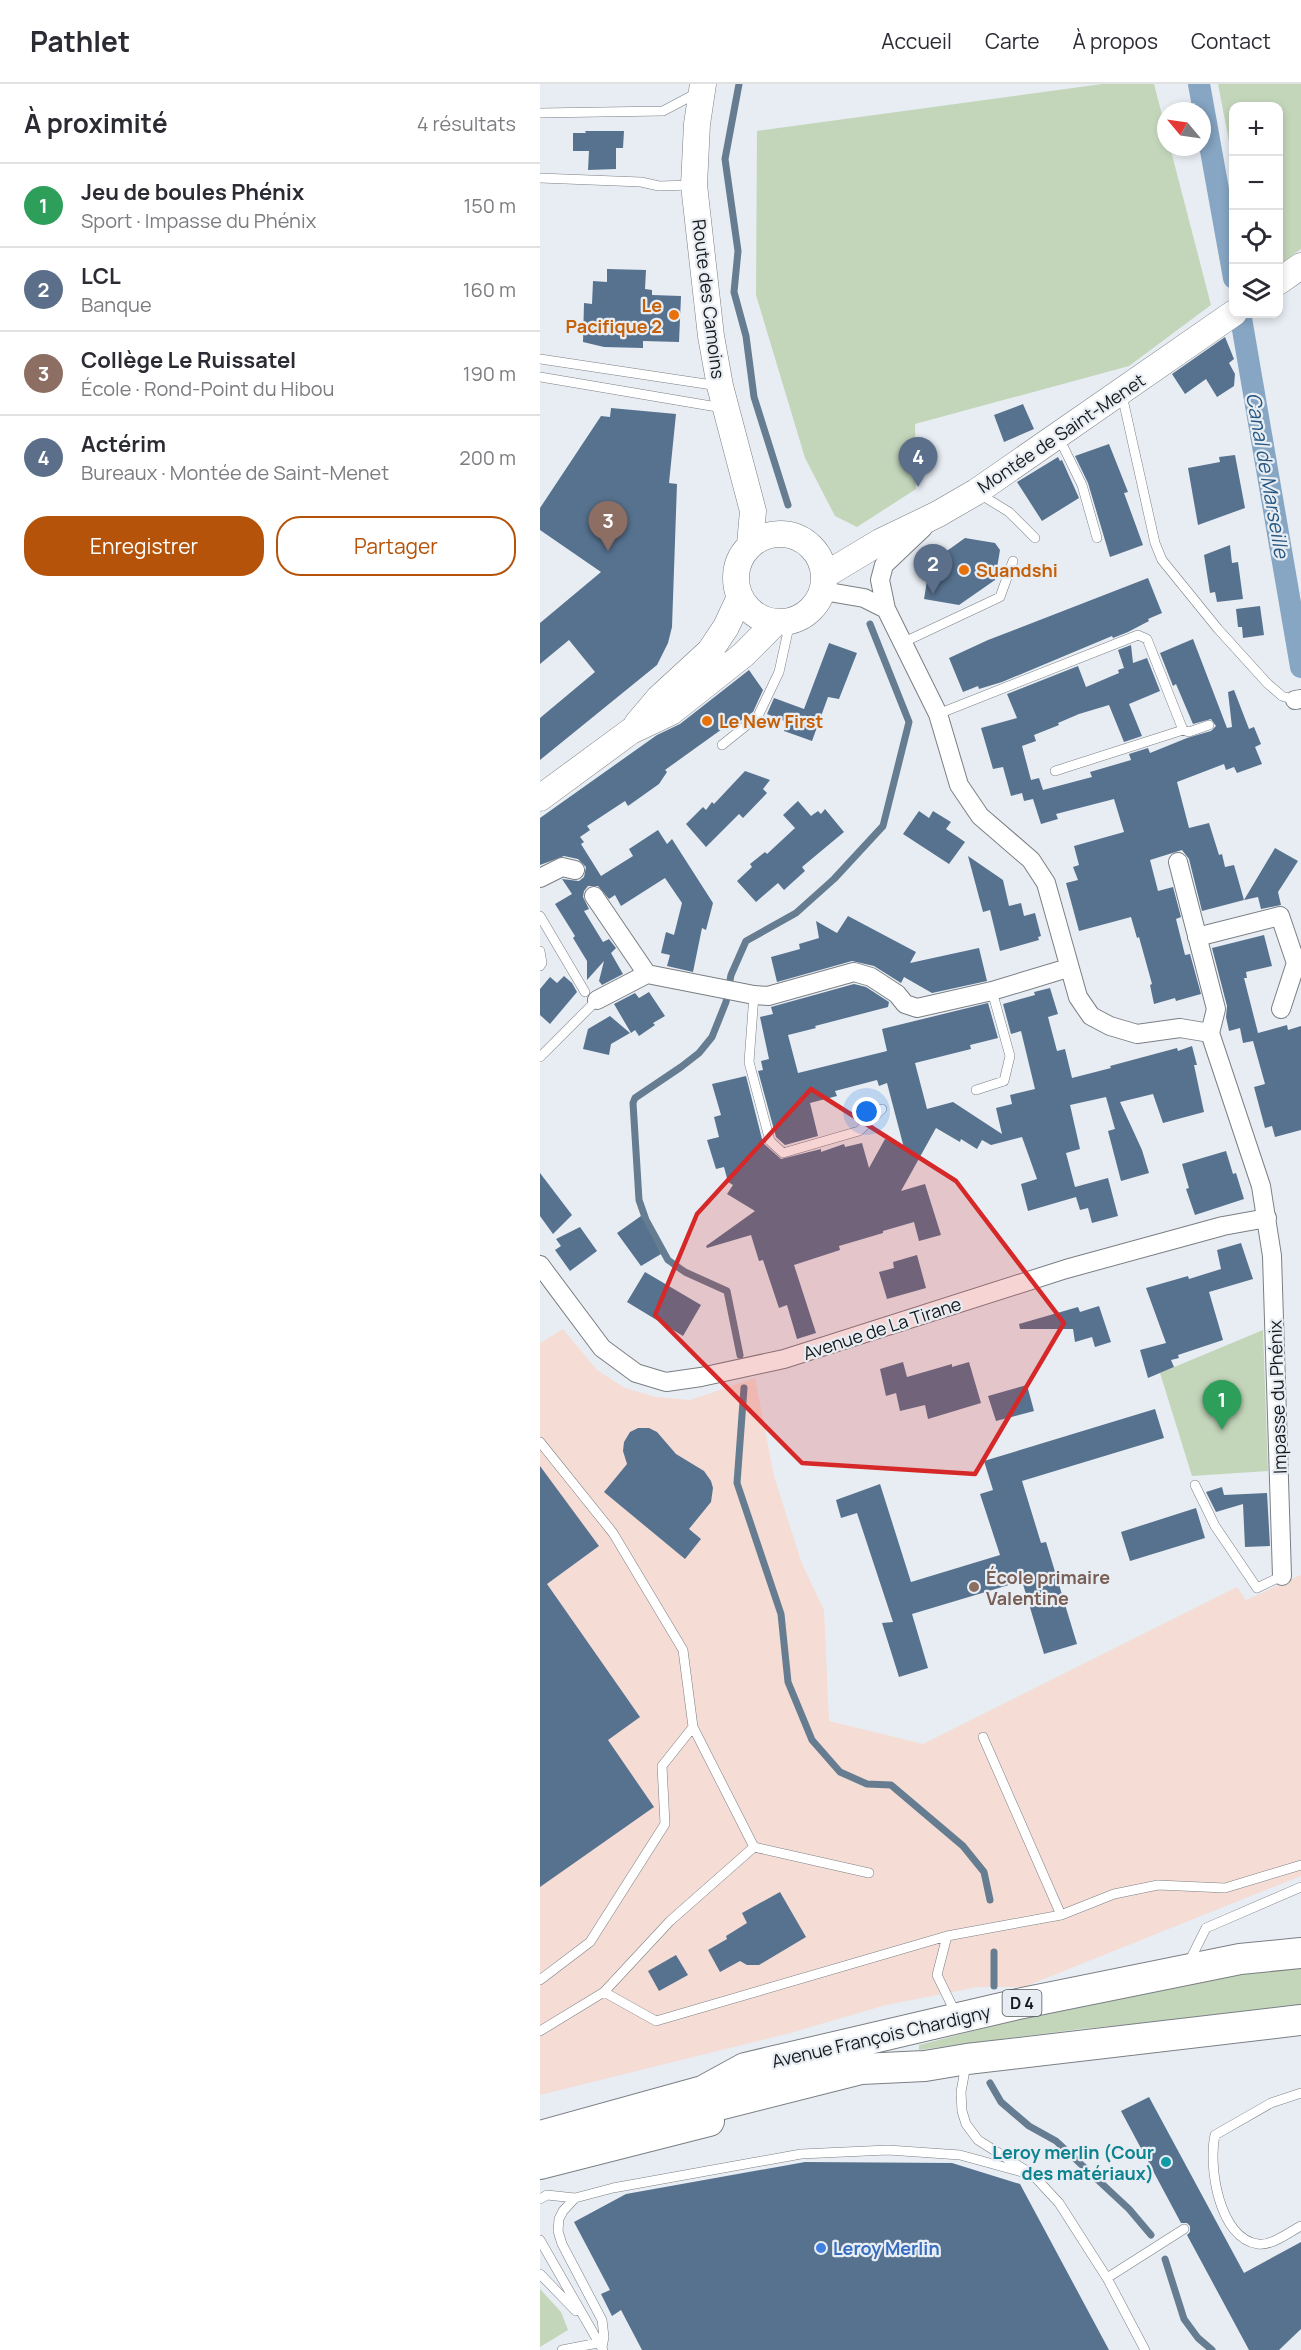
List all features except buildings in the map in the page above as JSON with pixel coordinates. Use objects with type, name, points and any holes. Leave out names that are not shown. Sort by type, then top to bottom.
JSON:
[{"type":"main road","name":"Route des Camoins","points":[[702,87],[697,124],[694,185],[711,336],[723,397],[753,511],[750,545]]},
{"type":"main road","name":"Montée de Saint-Menet","points":[[822,572],[938,514],[976,492],[1229,316]]},
{"type":"main road","points":[[753,511],[776,534]]},
{"type":"main road","points":[[540,798],[631,731],[671,712],[782,622],[805,616],[816,605],[822,572],[806,541],[792,535],[776,534],[759,539],[750,545],[738,564],[736,575],[740,597],[746,607],[754,614],[782,622]]},
{"type":"main road","points":[[631,731],[659,698],[710,651],[726,627],[740,597]]},
{"type":"main road","name":"Avenue François Chardigny","points":[[540,2136],[703,2091],[745,2068],[958,2018],[1186,1970],[1240,1959],[1301,1953]]},
{"type":"main road","name":"Avenue François Chardigny","points":[[540,2150],[861,2069],[925,2066],[967,2059],[1301,2020]]},
{"type":"main road","points":[[540,2164],[925,2066]]},
{"type":"main road","name":"D 4","points":[[540,2116],[745,2068]]},
{"type":"street","points":[[938,514],[884,565],[880,580],[886,609],[938,714],[959,785],[980,816],[1031,860],[1046,883],[1078,997],[1091,1016],[1110,1026],[1137,1034],[1180,1028],[1210,1034],[1216,1009],[1178,862]]},
{"type":"street","points":[[822,572],[886,609]]},
{"type":"street","points":[[540,878],[562,867],[575,870]]},
{"type":"street","points":[[594,897],[647,974]]},
{"type":"street","points":[[1197,937],[1280,915],[1296,963],[1281,1009]]},
{"type":"street","points":[[591,996],[647,974],[768,996],[854,972],[871,977],[897,994],[905,1004],[917,1008],[992,991],[1068,968]]},
{"type":"street","name":"Impasse du Phénix","points":[[1210,1034],[1261,1186],[1267,1218],[1272,1256],[1282,1576]]},
{"type":"street","name":"Avenue de La Tirane","points":[[540,1265],[602,1348],[636,1373],[666,1382],[784,1359],[1066,1269],[1223,1226],[1267,1218]]},
{"type":"lane","points":[[540,103],[542,113],[663,111],[702,87]]},
{"type":"lane","points":[[540,178],[641,182],[659,186],[694,185]]},
{"type":"lane","points":[[540,359],[723,397]]},
{"type":"lane","points":[[540,377],[723,397]]},
{"type":"lane","points":[[1121,392],[1155,543],[1162,560],[1218,629],[1267,683],[1282,696],[1298,700]]},
{"type":"lane","points":[[1058,436],[1082,486],[1097,538]]},
{"type":"lane","points":[[976,492],[1009,512],[1035,538]]},
{"type":"lane","points":[[902,643],[1000,597],[1013,561]]},
{"type":"lane","points":[[722,745],[758,716],[779,672],[782,622]]},
{"type":"lane","points":[[938,714],[1138,635],[1147,639],[1183,730]]},
{"type":"lane","points":[[1055,771],[1183,730],[1189,732],[1209,725]]},
{"type":"lane","points":[[540,916],[591,996],[540,1057]]},
{"type":"lane","points":[[540,951],[542,963],[540,966]]},
{"type":"lane","points":[[976,1090],[1004,1081],[1010,1056],[992,991]]},
{"type":"lane","points":[[746,993],[749,1062],[770,1141],[783,1153],[859,1131],[882,1109]]},
{"type":"lane","points":[[540,1442],[613,1533],[683,1650],[693,1727],[754,1846],[869,1873]]},
{"type":"lane","points":[[1195,1485],[1215,1526],[1257,1588],[1282,1576]]},
{"type":"lane","points":[[540,1980],[590,1942],[664,1824],[662,1766],[693,1727]]},
{"type":"lane","points":[[983,1737],[1061,1915]]},
{"type":"lane","points":[[540,2031],[604,1992],[670,1921],[754,1846]]},
{"type":"lane","points":[[604,1992],[656,2021],[947,1936],[1061,1915],[1114,1894],[1158,1886],[1225,1888],[1301,1865]]},
{"type":"lane","points":[[1186,1970],[1206,1928],[1301,1887]]},
{"type":"lane","points":[[947,1936],[937,1975],[958,2018]]},
{"type":"lane","points":[[967,2059],[961,2092],[962,2111],[966,2124],[978,2140],[1033,2175],[1059,2204],[1107,2278],[1144,2350]]},
{"type":"lane","points":[[1301,2093],[1271,2103],[1215,2135],[1212,2151],[1220,2206],[1235,2231],[1248,2241],[1260,2244],[1273,2241],[1301,2226]]},
{"type":"lane","points":[[540,2199],[548,2195],[575,2198],[613,2188],[801,2154],[888,2150],[960,2155],[1033,2175]]},
{"type":"lane","points":[[575,2198],[563,2211],[558,2231],[572,2264],[602,2320],[604,2337],[601,2346]]},
{"type":"lane","points":[[1211,2212],[1220,2206]]},
{"type":"lane","points":[[1107,2278],[1184,2229]]},
{"type":"lane","points":[[540,2240],[601,2346]]},
{"type":"lane","points":[[540,2274],[585,2320]]},
{"type":"lane","points":[[562,2350],[601,2346]]},
{"type":"highlighted area","points":[[811,1089],[956,1181],[1064,1323],[975,1474],[802,1463],[655,1315],[697,1214]]},
{"type":"shaded area","points":[[563,1329],[597,1370],[625,1388],[656,1397],[690,1400],[755,1378],[774,1476],[802,1564],[824,1610],[829,1721],[923,1744],[1237,1587],[1246,1600],[1301,1575],[1301,1876],[1024,1987],[978,1987],[886,2005],[790,2033],[540,2095],[540,1343]]},
{"type":"green space","points":[[1102,84],[1154,84],[1159,102],[1157,156],[1172,156],[1211,305],[1129,366],[915,424],[916,489],[857,527],[835,516],[805,458],[756,295],[757,131]]},
{"type":"green space","points":[[1218,84],[1301,84],[1301,249],[1283,262],[1283,102],[1229,102],[1229,141]]},
{"type":"green space","points":[[1263,1330],[1268,1471],[1192,1476],[1160,1373]]},
{"type":"green space","points":[[1301,1964],[1301,2009],[1080,2029],[919,2050],[919,2045],[1073,2005],[1211,1973]]},
{"type":"green space","points":[[540,2289],[561,2312],[568,2330],[540,2347]]},
{"type":"waterway","points":[[739,84],[725,159],[738,251],[734,292],[746,336],[754,397],[788,505]]},
{"type":"waterway","name":"Canal de Marseille","points":[[1199,84],[1231,264]]},
{"type":"waterway","name":"Canal de Marseille","points":[[1241,318],[1301,667]]},
{"type":"waterway","points":[[740,1355],[727,1291],[685,1272],[668,1260],[646,1220],[639,1200],[633,1103],[635,1098],[699,1053],[712,1037],[726,1002],[731,975],[746,941],[796,913],[834,879],[883,826],[909,722],[870,624]]},
{"type":"waterway","points":[[744,1388],[737,1483],[781,1614],[788,1682],[812,1740],[840,1772],[867,1784],[891,1785],[963,1846],[984,1872],[990,1900]]},
{"type":"waterway","points":[[994,1952],[994,1986]]},
{"type":"waterway","points":[[990,2083],[1001,2102],[1029,2126],[1056,2141],[1129,2209],[1151,2235]]},
{"type":"waterway","points":[[1165,2259],[1184,2319],[1198,2338],[1212,2350]]},
{"type":"place","name":"Le Pacifique 2","points":[[674,315]]},
{"type":"place","name":"Actérim","points":[[918,487]]},
{"type":"place","name":"Collège Le Ruissatel","points":[[608,551]]},
{"type":"place","name":"Suandshi","points":[[964,570]]},
{"type":"place","name":"LCL","points":[[933,594]]},
{"type":"place","name":"Le New First","points":[[707,721]]},
{"type":"place","name":"Jeu de boules Phénix","points":[[1222,1430]]},
{"type":"place","name":"École primaire Valentine","points":[[974,1587]]},
{"type":"place","name":"Leroy merlin (Cour des matériaux)","points":[[1166,2162]]},
{"type":"place","name":"Leroy Merlin","points":[[821,2248]]}]
